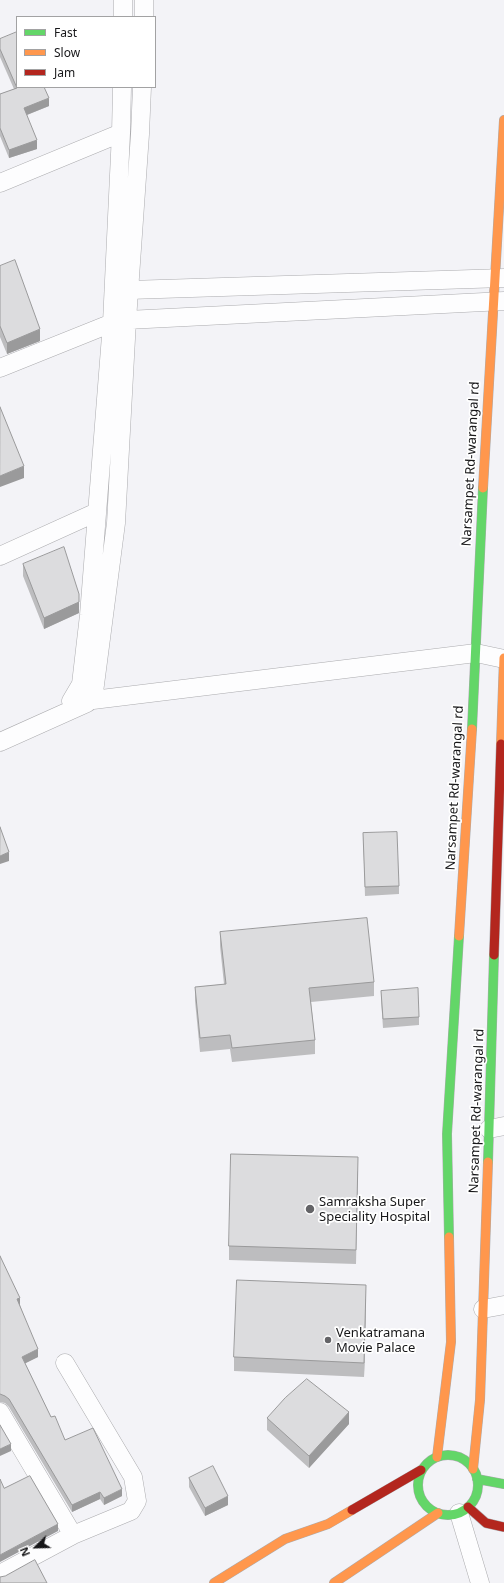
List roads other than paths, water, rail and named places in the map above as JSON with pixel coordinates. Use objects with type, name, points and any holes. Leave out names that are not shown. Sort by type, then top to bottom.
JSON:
[{"type":"main road","name":"Narsampet Rd-warangal rd","points":[[437,1457],[451,1342],[447,1134],[476,653],[480,540],[499,302],[504,120]]},
{"type":"main road","name":"Narsampet Rd-warangal rd","points":[[473,1469],[480,1400],[483,1309],[497,1127],[504,659]]},
{"type":"main road","points":[[214,1583],[285,1538],[328,1524],[421,1470],[428,1462],[437,1457],[447,1455],[457,1456],[466,1461],[473,1469],[477,1479],[478,1489],[474,1499],[463,1510],[449,1515],[438,1513],[429,1508],[422,1500],[418,1480],[421,1470]]},
{"type":"main road","points":[[477,1479],[504,1484]]},
{"type":"main road","points":[[463,1510],[486,1523],[504,1527]]},
{"type":"main road","points":[[334,1583],[438,1513]]},
{"type":"street","points":[[123,0],[123,16]]},
{"type":"street","points":[[144,0],[144,16]]},
{"type":"street","points":[[93,700],[116,523],[122,88]]},
{"type":"street","points":[[142,88],[130,290],[119,322],[97,512],[89,615],[81,684],[71,702],[476,653],[504,659]]},
{"type":"street","points":[[0,183],[121,133]]},
{"type":"street","points":[[130,290],[499,278]]},
{"type":"street","points":[[0,368],[119,322],[499,302]]},
{"type":"street","points":[[0,556],[97,512]]},
{"type":"street","points":[[0,742],[93,700]]},
{"type":"street","points":[[483,1309],[504,1305]]},
{"type":"street","points":[[5,1583],[0,1574],[73,1535],[131,1511],[137,1501],[133,1477],[65,1363]]},
{"type":"street","points":[[0,1412],[73,1535]]},
{"type":"street","points":[[463,1510],[480,1583]]},
{"type":"place","name":"Samraksha Super Speciality Hospital","points":[[310,1209]]},
{"type":"place","name":"Venkatramana Movie Palace","points":[[328,1340]]}]
